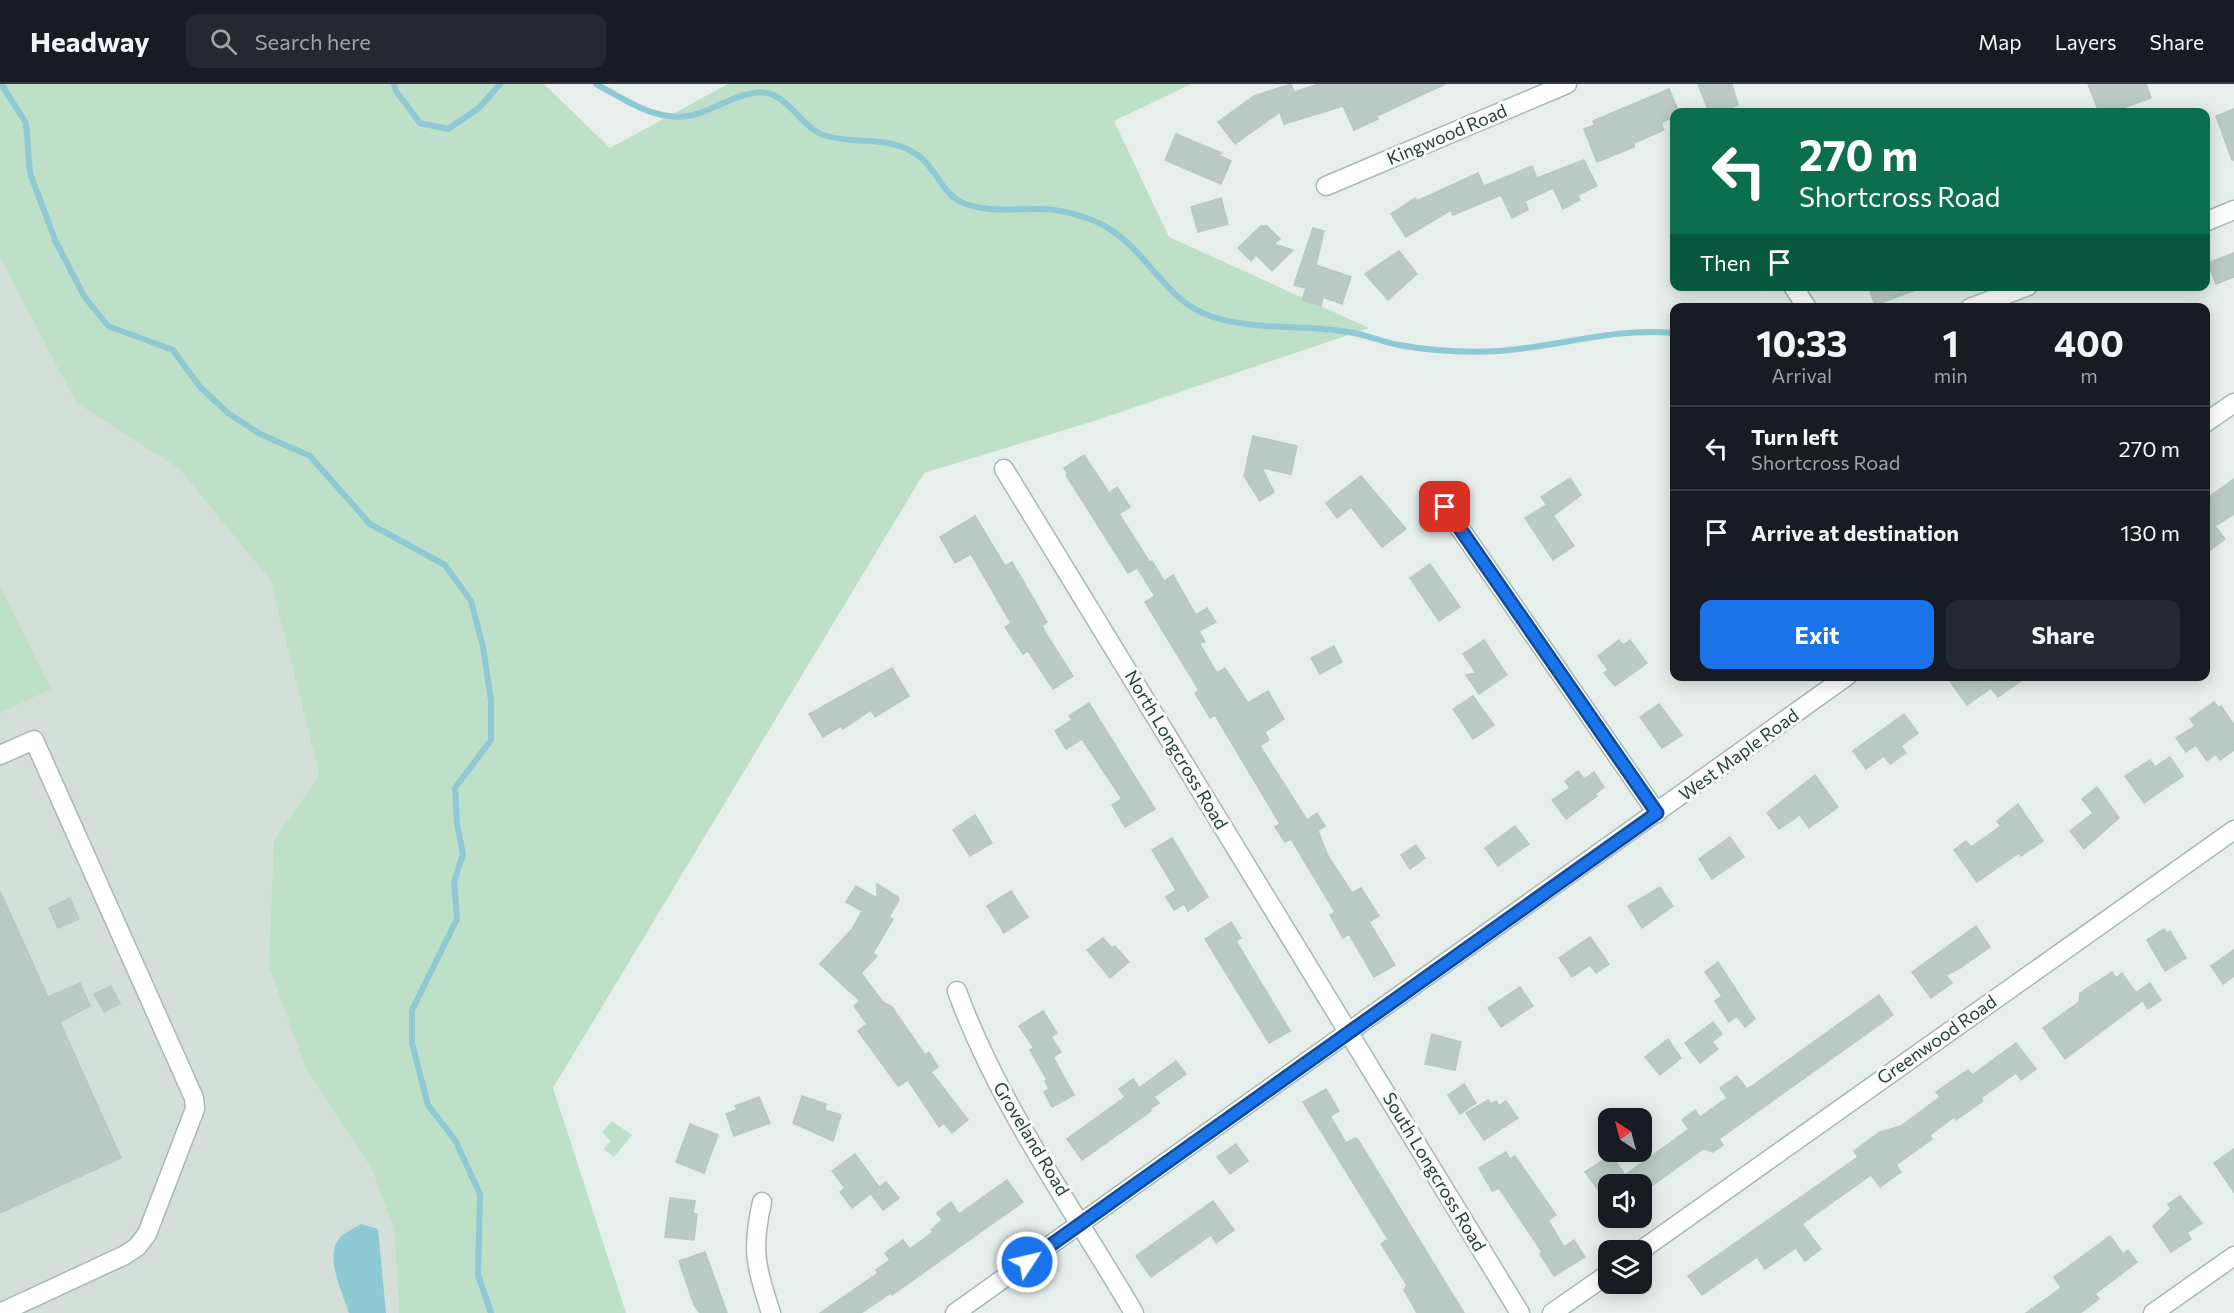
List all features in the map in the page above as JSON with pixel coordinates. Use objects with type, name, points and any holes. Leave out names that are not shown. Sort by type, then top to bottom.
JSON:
[{"type":"street","name":"Kingwood Road","points":[[1326,186],[1568,84]]},
{"type":"street","points":[[2210,220],[2234,210]]},
{"type":"street","points":[[1983,303],[2015,291]]},
{"type":"street","points":[[2210,420],[2234,403]]},
{"type":"street","name":"North Longcross Road","points":[[1004,469],[1348,1031]]},
{"type":"street","points":[[1445,507],[1657,813]]},
{"type":"street","name":"West Maple Road","points":[[955,1313],[1840,681]]},
{"type":"street","points":[[0,755],[34,740],[194,1098],[195,1109],[147,1234],[137,1247],[125,1256],[0,1313]]},
{"type":"street","name":"Greenwood Road","points":[[1652,1242],[2234,830]]},
{"type":"street","name":"Groveland Road","points":[[957,991],[973,1032],[996,1080],[1134,1313]]},
{"type":"street","name":"South Longcross Road","points":[[1348,1031],[1520,1313]]},
{"type":"street","points":[[762,1202],[755,1232],[756,1266],[771,1313]]},
{"type":"street","points":[[2153,1313],[2234,1256]]},
{"type":"street","points":[[1552,1313],[1598,1281]]},
{"type":"shaded area","points":[[0,258],[76,403],[179,469],[270,580],[319,775],[274,840],[306,1069],[372,1170],[394,1229],[399,1313],[0,1313]]},
{"type":"green space","points":[[0,84],[544,84],[610,148],[728,84],[1191,84],[1114,121],[1169,237],[1369,328],[1094,421],[924,473],[553,1088],[626,1313],[399,1313],[394,1229],[372,1170],[306,1069],[269,967],[274,840],[319,775],[270,580],[179,469],[76,403],[0,258]]},
{"type":"green space","points":[[0,586],[51,689],[0,713]]},
{"type":"green space","points":[[612,1121],[632,1135],[614,1157],[604,1149],[611,1141],[602,1132]]},
{"type":"water","points":[[361,1224],[378,1229],[386,1313],[349,1313],[336,1276],[334,1248],[340,1237]]},
{"type":"building","points":[[1291,84],[1294,92],[1319,84],[1445,84],[1377,116],[1378,119],[1354,130],[1343,106],[1284,124],[1280,112],[1235,144],[1218,122],[1254,96]]},
{"type":"building","points":[[1698,84],[1732,84],[1738,105],[1730,108],[1707,108]]},
{"type":"building","points":[[2088,84],[2146,84],[2151,98],[2122,108],[2097,108]]},
{"type":"building","points":[[1669,89],[1677,108],[1670,108],[1670,119],[1661,123],[1664,130],[1634,143],[1634,147],[1597,162],[1584,129],[1595,125],[1593,121]]},
{"type":"building","points":[[2234,109],[2234,160],[2232,160],[2216,116]]},
{"type":"building","points":[[1176,134],[1222,153],[1218,155],[1231,161],[1221,184],[1165,160]]},
{"type":"building","points":[[1584,160],[1597,186],[1578,195],[1580,200],[1563,209],[1553,188],[1525,201],[1528,210],[1512,218],[1501,195],[1453,215],[1451,210],[1406,237],[1391,214],[1415,198],[1417,201],[1478,173],[1484,186],[1532,166],[1537,178]]},
{"type":"building","points":[[1221,198],[1228,224],[1198,232],[1191,207]]},
{"type":"building","points":[[1261,226],[1267,226],[1280,239],[1274,244],[1293,250],[1272,271],[1256,255],[1251,261],[1238,248]]},
{"type":"building","points":[[1313,228],[1324,231],[1316,265],[1351,277],[1342,304],[1323,297],[1321,306],[1302,300],[1306,288],[1294,285]]},
{"type":"building","points":[[1399,251],[1417,274],[1388,300],[1365,274]]},
{"type":"building","points":[[2234,253],[2234,277],[2216,284],[2210,262]]},
{"type":"building","points":[[1870,291],[1913,291],[1880,303],[1874,303]]},
{"type":"building","points":[[1253,436],[1297,446],[1291,474],[1262,468],[1274,492],[1260,501],[1244,476]]},
{"type":"building","points":[[1084,455],[1109,493],[1117,487],[1130,507],[1119,514],[1149,561],[1128,573],[1066,475],[1068,474],[1064,468]]},
{"type":"building","points":[[1361,476],[1406,529],[1382,547],[1351,507],[1337,518],[1326,503]]},
{"type":"building","points":[[1570,478],[1581,495],[1554,515],[1541,497]]},
{"type":"building","points":[[2234,479],[2234,514],[2215,526],[2225,539],[2210,550],[2210,496]]},
{"type":"building","points":[[1546,505],[1574,546],[1553,560],[1525,518]]},
{"type":"building","points":[[975,516],[1005,566],[1012,562],[1047,622],[1042,626],[1045,632],[1073,676],[1053,689],[1028,651],[1023,654],[1005,627],[1011,623],[971,554],[955,563],[940,537]]},
{"type":"building","points":[[1152,561],[1164,581],[1173,575],[1196,615],[1207,608],[1216,622],[1199,631],[1205,642],[1199,643],[1217,673],[1225,668],[1248,703],[1268,691],[1284,719],[1265,732],[1269,740],[1260,746],[1307,820],[1317,813],[1325,826],[1318,831],[1328,856],[1352,893],[1361,888],[1379,916],[1369,922],[1395,965],[1374,977],[1349,934],[1343,938],[1330,915],[1335,912],[1291,839],[1285,842],[1275,827],[1280,824],[1215,715],[1210,718],[1195,693],[1199,690],[1145,602],[1155,596],[1138,569]]},
{"type":"building","points":[[1430,564],[1460,607],[1439,621],[1410,578]]},
{"type":"building","points":[[1484,640],[1507,675],[1479,694],[1466,675],[1476,673],[1463,654]]},
{"type":"building","points":[[1619,640],[1623,645],[1630,640],[1647,663],[1615,686],[1604,673],[1608,670],[1598,656]]},
{"type":"building","points":[[1334,646],[1342,662],[1320,674],[1311,658]]},
{"type":"building","points":[[892,668],[909,696],[875,717],[871,710],[843,729],[841,726],[823,737],[809,714]]},
{"type":"building","points":[[1950,681],[2021,681],[1998,697],[1991,688],[1967,705]]},
{"type":"building","points":[[1473,696],[1494,725],[1473,739],[1453,709]]},
{"type":"building","points":[[2214,702],[2219,708],[2221,706],[2234,725],[2234,750],[2220,760],[2216,754],[2207,761],[2196,745],[2186,752],[2176,738],[2195,726],[2190,719]]},
{"type":"building","points":[[1089,703],[1155,809],[1125,827],[1112,805],[1122,799],[1082,739],[1066,749],[1055,731],[1072,720],[1069,716]]},
{"type":"building","points":[[1659,704],[1682,735],[1662,748],[1640,717]]},
{"type":"building","points":[[1904,714],[1918,733],[1901,746],[1906,753],[1890,764],[1884,756],[1866,769],[1853,751]]},
{"type":"building","points":[[2170,757],[2183,776],[2144,803],[2125,776],[2150,760],[2155,767]]},
{"type":"building","points":[[1578,771],[1584,779],[1594,772],[1604,787],[1595,794],[1597,796],[1566,819],[1552,800],[1570,788],[1565,781]]},
{"type":"building","points":[[1815,775],[1838,807],[1809,828],[1800,815],[1779,829],[1767,813]]},
{"type":"building","points":[[2097,787],[2119,818],[2084,849],[2070,831],[2093,813],[2082,799]]},
{"type":"building","points":[[2018,804],[2043,841],[2021,856],[2019,853],[1977,882],[1954,850],[1966,841],[1971,847],[2001,826],[1997,821]]},
{"type":"building","points":[[975,815],[992,843],[970,856],[953,830]]},
{"type":"building","points":[[1515,826],[1529,844],[1498,866],[1485,848]]},
{"type":"building","points":[[1730,837],[1744,857],[1712,879],[1699,859]]},
{"type":"building","points":[[1172,838],[1208,897],[1188,911],[1184,904],[1174,910],[1166,897],[1176,890],[1152,850]]},
{"type":"building","points":[[1416,845],[1425,858],[1410,869],[1401,855]]},
{"type":"building","points":[[877,884],[898,897],[899,900],[889,917],[893,919],[873,953],[877,956],[861,973],[883,1002],[892,1007],[925,1055],[929,1052],[938,1067],[931,1072],[968,1120],[952,1133],[944,1123],[939,1127],[908,1080],[898,1086],[858,1031],[867,1024],[854,1006],[860,1001],[820,964],[852,929],[862,911],[846,902],[856,886],[877,898]]},
{"type":"building","points":[[1660,887],[1673,906],[1642,928],[1628,906]]},
{"type":"building","points":[[0,891],[48,997],[80,983],[90,1006],[60,1022],[121,1158],[0,1213]]},
{"type":"building","points":[[1011,891],[1028,917],[1004,933],[987,906]]},
{"type":"building","points":[[70,898],[79,919],[58,928],[49,908]]},
{"type":"building","points":[[1231,922],[1241,938],[1236,941],[1290,1031],[1269,1043],[1205,939]]},
{"type":"building","points":[[1976,926],[1990,947],[1946,975],[1952,983],[1931,998],[1912,972]]},
{"type":"building","points":[[2164,929],[2167,933],[2170,931],[2186,958],[2165,971],[2147,940]]},
{"type":"building","points":[[1590,937],[1609,964],[1596,973],[1590,965],[1572,977],[1559,958]]},
{"type":"building","points":[[1103,938],[1112,948],[1115,946],[1129,962],[1110,978],[1087,950]]},
{"type":"building","points":[[2234,950],[2234,976],[2223,984],[2211,966]]},
{"type":"building","points":[[1718,962],[1755,1019],[1745,1027],[1737,1016],[1729,1022],[1715,1001],[1722,996],[1705,972]]},
{"type":"building","points":[[2112,972],[2116,978],[2122,973],[2142,1001],[2065,1059],[2043,1028],[2079,1002],[2080,993]]},
{"type":"building","points":[[2150,983],[2161,1000],[2148,1009],[2137,992]]},
{"type":"building","points":[[111,986],[120,1004],[104,1012],[94,994]]},
{"type":"building","points":[[1520,987],[1533,1006],[1501,1027],[1488,1008]]},
{"type":"building","points":[[1879,995],[1893,1015],[1719,1139],[1723,1145],[1713,1152],[1703,1149],[1653,1185],[1652,1174],[1626,1174],[1643,1162],[1652,1162],[1652,1156],[1689,1129],[1682,1120],[1695,1110],[1700,1117],[1727,1098],[1720,1088],[1737,1076],[1747,1089]]},
{"type":"building","points":[[1043,1011],[1057,1033],[1051,1037],[1061,1052],[1053,1057],[1074,1095],[1052,1107],[1044,1092],[1049,1089],[1045,1081],[1047,1080],[1030,1050],[1034,1048],[1019,1026]]},
{"type":"building","points":[[1713,1022],[1722,1034],[1712,1042],[1718,1049],[1700,1063],[1685,1043]]},
{"type":"building","points":[[1432,1034],[1461,1042],[1455,1070],[1425,1064]]},
{"type":"building","points":[[1668,1039],[1681,1058],[1660,1075],[1645,1057]]},
{"type":"building","points":[[2016,1043],[2036,1069],[2021,1080],[2016,1073],[1981,1098],[1983,1101],[1956,1120],[1954,1117],[1930,1135],[1932,1139],[1896,1165],[1901,1172],[1880,1187],[1871,1175],[1802,1224],[1821,1249],[1805,1261],[1796,1248],[1765,1269],[1757,1257],[1702,1295],[1688,1276],[1858,1157],[1854,1151],[1880,1132],[1901,1126],[1940,1097],[1936,1092],[1968,1070],[1972,1075]]},
{"type":"building","points":[[1176,1061],[1186,1074],[1154,1097],[1159,1103],[1082,1160],[1067,1139],[1125,1097],[1119,1089],[1133,1079],[1139,1088]]},
{"type":"building","points":[[1464,1084],[1476,1103],[1460,1114],[1448,1095]]},
{"type":"building","points":[[1326,1089],[1339,1111],[1330,1116],[1346,1143],[1356,1138],[1360,1143],[1464,1313],[1417,1313],[1404,1290],[1407,1285],[1381,1244],[1388,1239],[1303,1102]]},
{"type":"building","points":[[802,1096],[826,1104],[825,1110],[841,1115],[833,1141],[793,1123]]},
{"type":"building","points":[[759,1097],[770,1123],[734,1136],[726,1114],[737,1110],[735,1106]]},
{"type":"building","points":[[1488,1100],[1491,1104],[1496,1101],[1499,1106],[1506,1101],[1518,1118],[1484,1140],[1466,1113]]},
{"type":"building","points":[[690,1124],[718,1135],[704,1173],[676,1162]]},
{"type":"building","points":[[1236,1144],[1248,1161],[1230,1174],[1217,1157]]},
{"type":"building","points":[[2234,1149],[2234,1192],[2214,1163]]},
{"type":"building","points":[[1506,1152],[1510,1159],[1515,1156],[1556,1215],[1548,1220],[1564,1247],[1574,1240],[1585,1257],[1554,1276],[1540,1254],[1542,1252],[1499,1188],[1492,1191],[1479,1168]]},
{"type":"building","points":[[855,1154],[879,1187],[886,1182],[899,1198],[883,1210],[871,1194],[877,1189],[852,1208],[840,1192],[845,1188],[832,1171]]},
{"type":"building","points":[[1600,1162],[1616,1162],[1624,1174],[1598,1174],[1598,1190],[1585,1172]]},
{"type":"building","points":[[1007,1180],[1023,1202],[892,1295],[891,1293],[861,1313],[820,1313],[878,1273],[876,1270],[890,1260],[885,1253],[903,1240],[910,1249],[933,1232],[931,1230],[942,1220],[937,1213],[951,1202],[959,1214]]},
{"type":"building","points":[[2180,1196],[2202,1223],[2187,1233],[2191,1239],[2171,1252],[2153,1226],[2171,1209],[2168,1204]]},
{"type":"building","points":[[670,1198],[695,1201],[693,1213],[697,1214],[694,1240],[665,1237]]},
{"type":"building","points":[[1213,1201],[1234,1230],[1216,1243],[1211,1235],[1151,1277],[1136,1256]]},
{"type":"building","points":[[2110,1236],[2123,1254],[2128,1250],[2137,1262],[2095,1294],[2099,1299],[2080,1313],[2026,1313],[2061,1288],[2054,1277]]},
{"type":"building","points":[[705,1252],[727,1313],[700,1313],[694,1305],[679,1261]]},
{"type":"waterway","points":[[1,84],[26,123],[30,173],[55,240],[84,296],[108,326],[173,350],[200,387],[228,413],[260,434],[310,456],[370,524],[445,565],[471,601],[483,647],[491,700],[491,740],[455,788],[457,824],[463,854],[454,882],[457,919],[412,1010],[412,1043],[428,1105],[455,1140],[480,1194],[478,1275],[491,1313]]},
{"type":"waterway","points":[[394,84],[396,91],[420,123],[448,129],[479,108],[500,84]]},
{"type":"waterway","points":[[596,84],[640,108],[675,117],[697,114],[747,94],[767,93],[783,101],[809,126],[823,135],[884,143],[908,149],[925,161],[950,194],[963,203],[989,209],[1043,209],[1063,212],[1103,225],[1125,240],[1183,301],[1213,317],[1230,321],[1354,333],[1399,345],[1461,352],[1521,349],[1608,335],[1670,333]]},
{"type":"route","points":[[1027,1262],[1348,1031],[1657,813],[1445,507]]}]
